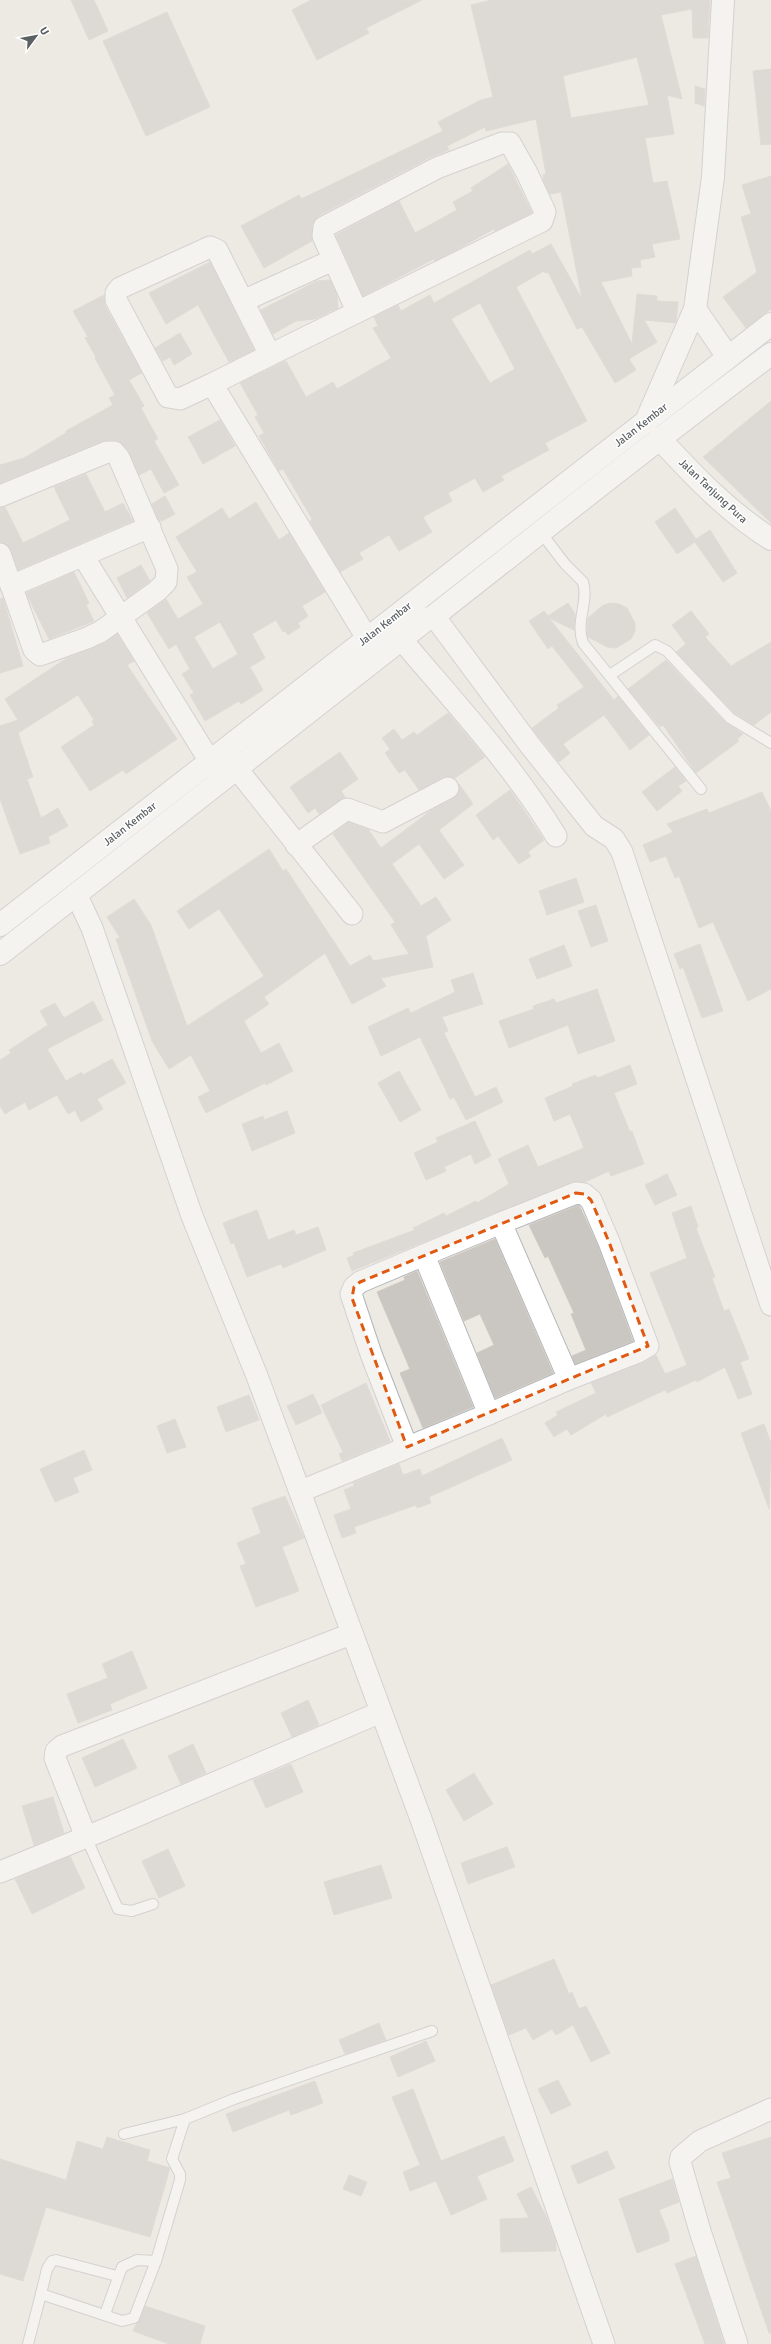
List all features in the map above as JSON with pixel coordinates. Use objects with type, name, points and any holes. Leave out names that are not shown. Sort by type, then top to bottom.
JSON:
[{"type":"main road","points":[[647,419],[694,309],[713,177],[723,0]]},
{"type":"main road","points":[[694,309],[728,357]]},
{"type":"main road","name":"Jalan Kembar","points":[[0,925],[388,621],[529,515],[647,419],[771,324]]},
{"type":"main road","name":"Jalan Kembar","points":[[0,954],[84,911],[236,777],[405,636],[545,537],[659,438],[771,354]]},
{"type":"main road","name":"Jalan Tanjung Pura","points":[[659,438],[715,496],[754,528],[771,539]]},
{"type":"street","points":[[270,355],[217,250],[210,247],[117,290],[116,300],[166,395],[172,399],[180,399],[212,384],[270,355],[357,311],[538,224],[544,219],[545,212],[512,146],[507,142],[502,143],[437,168],[327,224],[322,232],[333,260],[357,311]]},
{"type":"street","points":[[243,302],[333,260]]},
{"type":"street","points":[[212,384],[367,638]]},
{"type":"street","points":[[0,496],[111,451],[119,458],[150,527],[167,569],[166,582],[157,591],[87,638],[40,655],[34,650],[0,554]]},
{"type":"street","points":[[11,586],[150,527]]},
{"type":"street","points":[[83,556],[120,616],[216,756],[263,802],[352,914]]},
{"type":"street","points":[[430,617],[594,826],[614,839],[622,852],[771,1305]]},
{"type":"street","points":[[405,636],[500,756],[539,808],[556,836]]},
{"type":"street","points":[[296,844],[347,809],[384,822],[448,788]]},
{"type":"street","points":[[84,911],[192,1216],[257,1376],[301,1491],[351,1634],[422,1822],[604,2344]]},
{"type":"street","points":[[301,1491],[489,1414],[568,1379],[638,1352],[648,1346],[609,1242],[591,1200],[584,1194],[576,1194],[501,1223],[360,1282],[354,1287],[351,1294],[407,1447]]},
{"type":"street","points":[[501,1223],[568,1379]]},
{"type":"street","points":[[424,1255],[489,1414]]},
{"type":"street","points":[[86,1837],[55,1758],[56,1751],[62,1746],[351,1634]]},
{"type":"street","points":[[0,1872],[381,1712]]},
{"type":"street","points":[[737,2344],[700,2231],[680,2162],[681,2157],[700,2141],[771,2109]]},
{"type":"lane","points":[[529,515],[565,564],[581,579],[585,587],[580,635],[583,643],[701,789]]},
{"type":"lane","points":[[610,675],[648,648],[655,645],[660,646],[730,718],[771,743]]},
{"type":"lane","points":[[86,1837],[118,1909],[132,1911],[153,1904]]},
{"type":"lane","points":[[124,2134],[185,2120],[234,2099],[432,2031]]},
{"type":"lane","points":[[41,2294],[105,2314],[122,2321],[134,2318],[156,2262],[180,2180],[181,2176],[172,2159],[185,2120]]},
{"type":"lane","points":[[28,2344],[47,2270],[52,2261],[66,2261],[117,2276]]},
{"type":"lane","points":[[105,2314],[117,2276],[122,2267],[133,2261],[156,2262]]},
{"type":"highlighted area","points":[[576,1193],[584,1194],[591,1200],[609,1242],[648,1346],[407,1447],[352,1298],[354,1287],[360,1282],[461,1239]]},
{"type":"building","points":[[71,0],[94,0],[108,31],[89,40]]},
{"type":"building","points":[[311,0],[422,0],[366,28],[369,33],[317,60],[292,10]]},
{"type":"building","points":[[491,0],[710,0],[708,38],[693,38],[692,9],[661,15],[682,99],[667,95],[674,134],[645,138],[653,183],[667,181],[680,239],[652,244],[655,257],[640,260],[641,267],[631,268],[632,276],[601,282],[632,344],[637,294],[657,296],[657,301],[678,302],[676,321],[675,323],[644,320],[657,342],[629,359],[636,370],[615,383],[582,327],[577,329],[548,272],[545,273],[544,271],[516,287],[587,421],[545,443],[549,450],[501,476],[504,480],[483,492],[475,478],[448,493],[452,501],[423,517],[432,532],[399,551],[389,535],[359,553],[363,559],[340,572],[310,521],[312,519],[283,469],[279,471],[259,436],[264,433],[255,417],[258,415],[240,383],[286,361],[306,397],[333,382],[337,389],[391,358],[373,328],[378,326],[374,317],[398,305],[401,311],[430,295],[434,303],[530,250],[532,254],[551,244],[582,299],[561,192],[550,194],[544,182],[543,175],[546,174],[536,119],[486,131],[485,127],[447,146],[449,150],[431,157],[318,216],[312,225],[312,241],[264,268],[241,226],[299,195],[301,199],[443,131],[438,122],[481,100],[493,97],[471,5]],"holes":[[[637,57],[649,105],[571,118],[563,76]],[[480,303],[515,369],[490,383],[451,319]]]},
{"type":"building","points":[[167,12],[210,107],[146,136],[103,41]]},
{"type":"building","points":[[771,69],[771,144],[761,145],[753,71]]},
{"type":"building","points":[[695,86],[705,89],[704,106],[695,103]]},
{"type":"building","points":[[508,164],[532,213],[495,231],[494,229],[435,261],[434,259],[363,296],[336,235],[399,201],[415,233],[457,210],[453,202],[473,191],[471,188]]},
{"type":"building","points":[[771,176],[771,309],[746,328],[723,297],[757,272],[741,217],[751,214],[742,185]]},
{"type":"building","points":[[210,262],[254,350],[229,362],[198,305],[166,324],[149,293]]},
{"type":"building","points":[[330,280],[337,295],[338,308],[315,319],[296,321],[273,334],[261,310],[317,281]]},
{"type":"building","points":[[104,295],[105,306],[142,373],[129,380],[144,406],[141,408],[158,439],[154,441],[179,485],[164,493],[151,469],[139,475],[128,450],[119,441],[114,440],[102,441],[0,483],[0,465],[24,458],[66,433],[66,431],[113,405],[109,398],[115,395],[85,338],[88,337],[73,311]]},
{"type":"building","points":[[180,333],[192,354],[174,365],[170,357],[163,361],[155,348]]},
{"type":"building","points":[[771,401],[771,523],[703,457]]},
{"type":"building","points":[[220,420],[235,446],[203,464],[188,437]]},
{"type":"building","points":[[86,474],[105,512],[123,503],[133,521],[18,570],[11,550],[7,545],[0,542],[0,508],[5,507],[23,543],[70,520],[54,487]]},
{"type":"building","points":[[165,496],[175,514],[162,521],[158,519],[152,504]]},
{"type":"building","points":[[256,502],[279,540],[289,533],[325,592],[302,606],[308,616],[298,623],[300,627],[288,635],[285,631],[283,632],[276,620],[252,634],[265,658],[250,667],[263,690],[241,704],[239,701],[205,721],[190,695],[194,693],[182,674],[190,669],[176,644],[169,649],[147,613],[166,599],[178,619],[203,604],[187,577],[197,572],[176,537],[222,508],[229,519]],"holes":[[[220,622],[238,654],[213,669],[194,637]]]},
{"type":"building","points":[[675,508],[696,539],[710,530],[737,573],[723,582],[695,542],[677,554],[655,522]]},
{"type":"building","points":[[141,565],[150,581],[127,598],[117,578]]},
{"type":"building","points":[[74,572],[89,603],[86,605],[94,621],[49,639],[26,593]]},
{"type":"building","points":[[3,598],[23,666],[0,673],[0,599]]},
{"type":"building","points":[[568,603],[575,614],[574,630],[549,618],[614,700],[618,696],[649,735],[630,750],[604,715],[563,744],[570,753],[559,762],[532,728],[559,708],[557,705],[584,687],[552,646],[548,649],[529,621],[544,611],[548,616]]},
{"type":"building","points":[[610,603],[619,604],[627,608],[635,623],[635,631],[631,639],[616,648],[607,647],[588,637],[587,634],[588,618],[602,606]]},
{"type":"building","points":[[691,611],[709,634],[705,637],[731,666],[771,642],[771,712],[754,725],[734,713],[676,652],[686,644],[672,625]]},
{"type":"building","points":[[117,634],[134,661],[127,665],[177,739],[126,774],[123,770],[90,791],[61,747],[94,725],[92,721],[94,720],[78,695],[18,733],[33,777],[27,779],[41,818],[58,808],[68,826],[48,837],[50,843],[20,854],[0,799],[0,726],[18,720],[5,699],[67,658],[105,643]]},
{"type":"building","points":[[666,660],[725,722],[743,734],[737,739],[739,741],[696,773],[663,725],[660,727],[628,689]]},
{"type":"building","points":[[448,713],[485,757],[455,778],[443,777],[419,790],[405,770],[399,773],[385,753],[390,749],[382,738],[394,729],[402,740],[414,732],[417,735]]},
{"type":"building","points":[[340,752],[358,779],[341,791],[345,797],[319,814],[315,808],[308,813],[290,787]]},
{"type":"building","points":[[675,767],[686,781],[678,786],[682,791],[657,811],[642,792]]},
{"type":"building","points":[[459,784],[473,804],[439,830],[464,865],[444,879],[419,844],[392,864],[421,906],[436,897],[451,920],[426,936],[433,967],[381,978],[386,986],[352,1004],[325,953],[264,997],[269,1004],[244,1021],[261,1053],[279,1043],[293,1071],[266,1085],[265,1083],[206,1113],[198,1097],[210,1091],[191,1055],[169,1069],[152,1041],[116,939],[120,938],[107,917],[134,899],[151,925],[187,1026],[264,976],[219,909],[189,929],[177,911],[269,849],[283,871],[286,869],[350,966],[370,955],[373,961],[409,954],[391,925],[395,922],[333,834],[349,822],[368,829],[381,848],[433,809],[454,798],[458,794]]},
{"type":"building","points":[[510,790],[544,840],[528,852],[531,856],[519,864],[498,836],[493,840],[476,815]]},
{"type":"building","points":[[762,792],[771,811],[771,989],[748,1001],[713,922],[699,928],[679,876],[675,878],[666,856],[650,862],[643,845],[673,832],[667,824],[707,809],[709,813]]},
{"type":"building","points":[[576,878],[584,902],[547,915],[539,891]]},
{"type":"building","points":[[596,905],[608,941],[591,947],[578,911]]},
{"type":"building","points":[[700,944],[723,1011],[702,1018],[683,967],[680,969],[674,954]]},
{"type":"building","points":[[564,945],[572,966],[537,979],[529,959]]},
{"type":"building","points":[[473,973],[483,1004],[442,1017],[448,1031],[444,1033],[475,1097],[496,1087],[503,1102],[466,1120],[454,1097],[450,1099],[420,1037],[381,1056],[368,1027],[408,1008],[411,1013],[455,992],[451,980]]},
{"type":"building","points":[[597,989],[615,1041],[578,1054],[568,1025],[509,1048],[499,1021],[534,1009],[533,1006],[554,999],[556,1003]]},
{"type":"building","points":[[93,1001],[103,1020],[47,1049],[66,1081],[82,1072],[83,1075],[112,1059],[126,1083],[97,1099],[103,1109],[81,1122],[75,1110],[68,1114],[57,1095],[29,1110],[25,1102],[5,1114],[0,1106],[0,1060],[11,1053],[9,1050],[48,1025],[40,1011],[55,1003],[64,1018]]},
{"type":"building","points":[[630,1065],[637,1084],[614,1093],[630,1132],[632,1131],[644,1164],[611,1176],[609,1171],[585,1182],[572,1182],[352,1271],[347,1258],[354,1255],[353,1253],[415,1230],[413,1228],[444,1213],[446,1216],[476,1201],[477,1203],[509,1184],[498,1159],[528,1145],[538,1167],[584,1148],[570,1114],[554,1121],[545,1098],[573,1086],[572,1084],[596,1075],[597,1078]]},
{"type":"building","points":[[399,1071],[421,1110],[400,1122],[378,1083]]},
{"type":"building","points":[[287,1111],[295,1133],[252,1151],[242,1124],[263,1116],[264,1120]]},
{"type":"building","points":[[475,1121],[491,1156],[475,1164],[471,1154],[444,1167],[446,1171],[426,1180],[414,1153],[438,1142],[436,1138]]},
{"type":"building","points":[[667,1174],[677,1195],[655,1205],[645,1185]]},
{"type":"building","points":[[579,1205],[598,1246],[633,1341],[575,1364],[572,1356],[586,1350],[571,1314],[574,1313],[548,1256],[545,1258],[529,1225]]},
{"type":"building","points":[[691,1206],[698,1227],[696,1228],[715,1277],[712,1278],[724,1311],[729,1309],[749,1359],[740,1362],[752,1394],[738,1399],[725,1367],[697,1382],[696,1380],[667,1393],[665,1390],[607,1417],[606,1414],[571,1435],[567,1429],[554,1437],[545,1423],[558,1415],[556,1412],[596,1393],[591,1383],[642,1363],[656,1355],[665,1374],[687,1365],[650,1273],[687,1258],[672,1213]]},
{"type":"building","points":[[257,1210],[268,1240],[294,1230],[296,1235],[318,1227],[326,1250],[283,1268],[281,1264],[247,1277],[234,1243],[231,1244],[223,1223]]},
{"type":"building","points":[[495,1239],[553,1373],[495,1398],[477,1353],[494,1345],[480,1314],[464,1321],[440,1262]]},
{"type":"building","points":[[417,1271],[473,1407],[423,1428],[400,1373],[410,1369],[377,1292],[405,1280],[404,1277]]},
{"type":"building","points":[[366,1383],[390,1441],[342,1461],[339,1454],[343,1452],[321,1405]]},
{"type":"building","points":[[313,1394],[322,1413],[296,1425],[287,1406]]},
{"type":"building","points":[[249,1395],[259,1420],[226,1432],[217,1407]]},
{"type":"building","points":[[175,1419],[186,1447],[167,1453],[157,1426]]},
{"type":"building","points":[[764,1424],[771,1443],[769,1509],[741,1433]]},
{"type":"building","points":[[502,1438],[512,1460],[429,1497],[431,1503],[417,1508],[416,1505],[354,1527],[356,1533],[342,1538],[334,1515],[351,1509],[344,1490],[354,1486],[353,1483],[399,1464],[403,1475],[420,1469],[422,1476]]},
{"type":"building","points":[[84,1450],[92,1470],[73,1478],[79,1492],[55,1502],[40,1469]]},
{"type":"building","points":[[285,1496],[304,1538],[282,1547],[299,1591],[256,1607],[240,1566],[246,1564],[237,1543],[261,1533],[252,1508]]},
{"type":"building","points":[[132,1651],[147,1688],[110,1704],[112,1710],[78,1723],[67,1694],[108,1678],[102,1664]]},
{"type":"building","points":[[308,1700],[319,1725],[292,1737],[281,1713]]},
{"type":"building","points":[[123,1739],[137,1768],[95,1787],[82,1758]]},
{"type":"building","points":[[193,1744],[206,1773],[181,1784],[168,1756]]},
{"type":"building","points":[[291,1764],[303,1792],[266,1808],[253,1780]]},
{"type":"building","points":[[474,1773],[493,1804],[464,1821],[446,1790]]},
{"type":"building","points":[[53,1797],[64,1833],[34,1845],[22,1806]]},
{"type":"building","points":[[507,1847],[515,1867],[468,1884],[461,1863]]},
{"type":"building","points":[[168,1849],[185,1886],[159,1898],[142,1861]]},
{"type":"building","points":[[70,1856],[85,1888],[32,1914],[15,1879]]},
{"type":"building","points":[[381,1865],[392,1898],[334,1915],[324,1882]]},
{"type":"building","points":[[554,1959],[569,1994],[572,1992],[579,2009],[586,2006],[610,2053],[591,2062],[573,2025],[556,2035],[552,2029],[533,2040],[526,2028],[509,2035],[491,1985]]},
{"type":"building","points":[[379,2023],[386,2040],[345,2054],[339,2040]]},
{"type":"building","points":[[426,2041],[435,2061],[398,2077],[390,2057]]},
{"type":"building","points":[[558,2080],[571,2105],[551,2114],[538,2089]]},
{"type":"building","points":[[315,2081],[323,2103],[291,2115],[289,2110],[233,2132],[226,2114]]},
{"type":"building","points":[[413,2089],[441,2161],[504,2136],[514,2161],[477,2176],[487,2199],[451,2215],[436,2181],[410,2191],[403,2172],[420,2165],[392,2097]]},
{"type":"building","points":[[107,2137],[150,2150],[147,2161],[170,2168],[150,2237],[46,2207],[23,2281],[0,2274],[0,2159],[66,2180],[77,2141],[103,2149]]},
{"type":"building","points":[[771,2137],[771,2333],[769,2333],[717,2182],[731,2178],[722,2153]]},
{"type":"building","points":[[607,2151],[615,2168],[578,2184],[571,2166]]},
{"type":"building","points":[[349,2175],[367,2182],[361,2196],[343,2189]]},
{"type":"building","points":[[672,2179],[679,2202],[659,2210],[669,2235],[669,2241],[637,2253],[619,2199]]},
{"type":"building","points":[[531,2187],[547,2218],[556,2242],[556,2251],[501,2252],[500,2219],[529,2218],[517,2194]]},
{"type":"building","points":[[696,2256],[724,2344],[705,2344],[675,2264]]},
{"type":"building","points":[[145,2306],[205,2326],[200,2344],[169,2344],[133,2331]]}]
